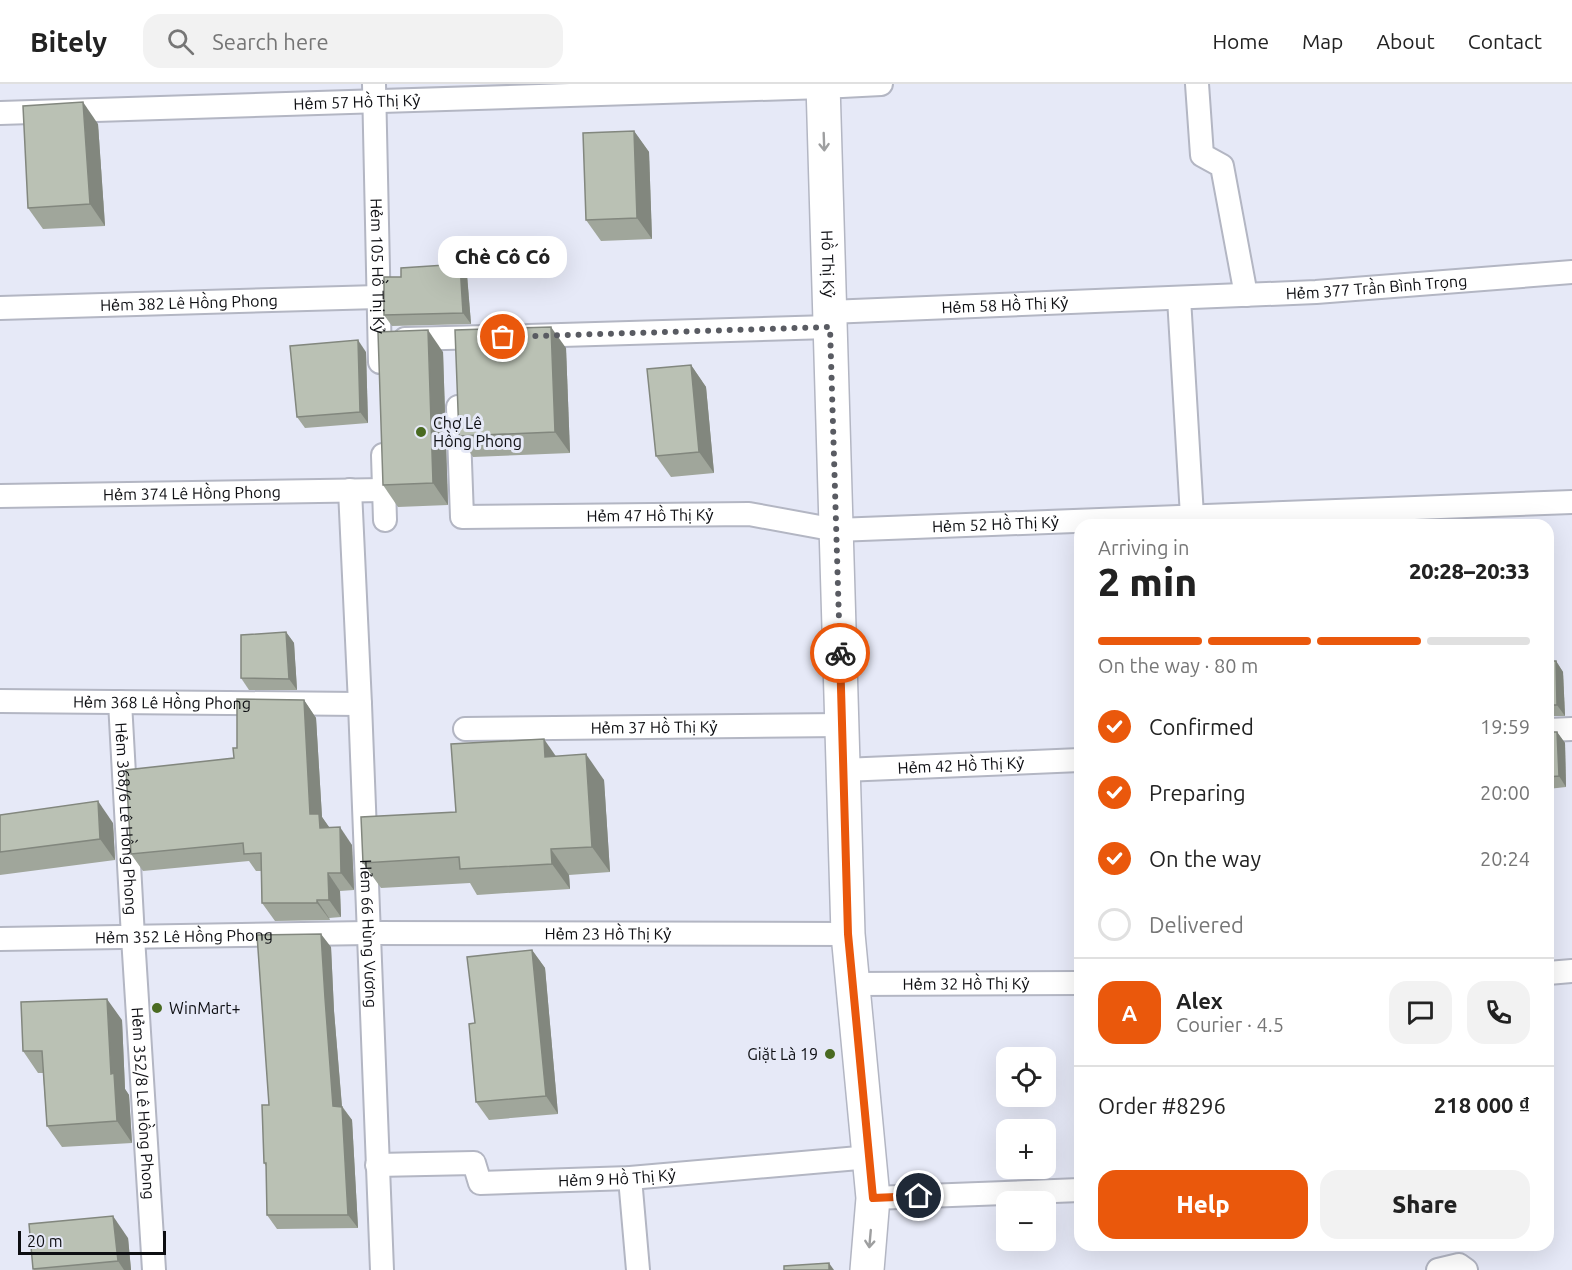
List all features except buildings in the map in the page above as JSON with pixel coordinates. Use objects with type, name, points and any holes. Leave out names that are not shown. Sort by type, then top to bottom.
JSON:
[{"type":"street","name":"Hồ Thị Kỷ","points":[[823,86],[848,934],[873,1198],[867,1270]]},
{"type":"lane","name":"Hẻm 57 Hồ Thị Kỷ","points":[[0,113],[374,92],[882,84]]},
{"type":"lane","points":[[1197,84],[1202,155],[1222,166],[1246,295]]},
{"type":"lane","name":"Hẻm 105 Hồ Thị Kỷ","points":[[374,92],[380,386]]},
{"type":"lane","name":"Hẻm 377 Trần Bình Trọng","points":[[1179,298],[1316,292],[1572,272]]},
{"type":"lane","name":"Hẻm 382 Lê Hồng Phong","points":[[0,308],[378,297]]},
{"type":"lane","points":[[1179,298],[1192,516]]},
{"type":"lane","name":"Hẻm 58 Hồ Thị Kỷ","points":[[379,340],[457,360],[830,319],[1179,298]]},
{"type":"lane","name":"Hẻm 47 Hồ Thị Kỷ","points":[[457,360],[462,518],[748,514],[836,530]]},
{"type":"lane","points":[[382,432],[385,520]]},
{"type":"lane","name":"Hẻm 66 Hùng Vương","points":[[350,490],[382,1270]]},
{"type":"lane","name":"Hẻm 374 Lê Hồng Phong","points":[[0,496],[384,490]]},
{"type":"lane","name":"Hẻm 52 Hồ Thị Kỷ","points":[[1116,519],[1572,502]]},
{"type":"lane","name":"Hẻm 52 Hồ Thị Kỷ","points":[[836,530],[1074,521]]},
{"type":"lane","name":"Hẻm 368 Lê Hồng Phong","points":[[0,701],[360,704]]},
{"type":"lane","name":"Hẻm 368/6 Lê Hồng Phong","points":[[120,702],[133,937]]},
{"type":"lane","name":"Hẻm 37 Hồ Thị Kỷ","points":[[465,729],[842,725]]},
{"type":"lane","points":[[1554,730],[1572,729]]},
{"type":"lane","name":"Hẻm 42 Hồ Thị Kỷ","points":[[843,770],[1074,760]]},
{"type":"lane","name":"Hẻm 352 Lê Hồng Phong","points":[[0,939],[368,933]]},
{"type":"lane","name":"Hẻm 23 Hồ Thị Kỷ","points":[[368,933],[848,934]]},
{"type":"lane","name":"Hẻm 352/8 Lê Hồng Phong","points":[[133,937],[154,1270]]},
{"type":"lane","points":[[1554,972],[1572,971]]},
{"type":"lane","name":"Hẻm 32 Hồ Thị Kỷ","points":[[854,984],[1074,983]]},
{"type":"lane","name":"Hẻm 9 Hồ Thị Kỷ","points":[[377,1165],[474,1163],[480,1183],[630,1178],[870,1157]]},
{"type":"lane","points":[[630,1178],[638,1270]]},
{"type":"lane","points":[[873,1198],[1074,1190]]},
{"type":"lane","points":[[1438,1270],[1459,1265],[1466,1270]]},
{"type":"way so far","points":[[503,337],[830,327],[840,653]]},
{"type":"place","name":"Chè Cô Có","points":[[503,337]]},
{"type":"place","name":"Chợ Lê Hồng Phong","points":[[421,432]]},
{"type":"place","name":"WinMart+","points":[[157,1008]]},
{"type":"place","name":"Giặt Là 19","points":[[830,1054]]},
{"type":"route","points":[[840,653],[848,934],[873,1198],[919,1196]]}]
